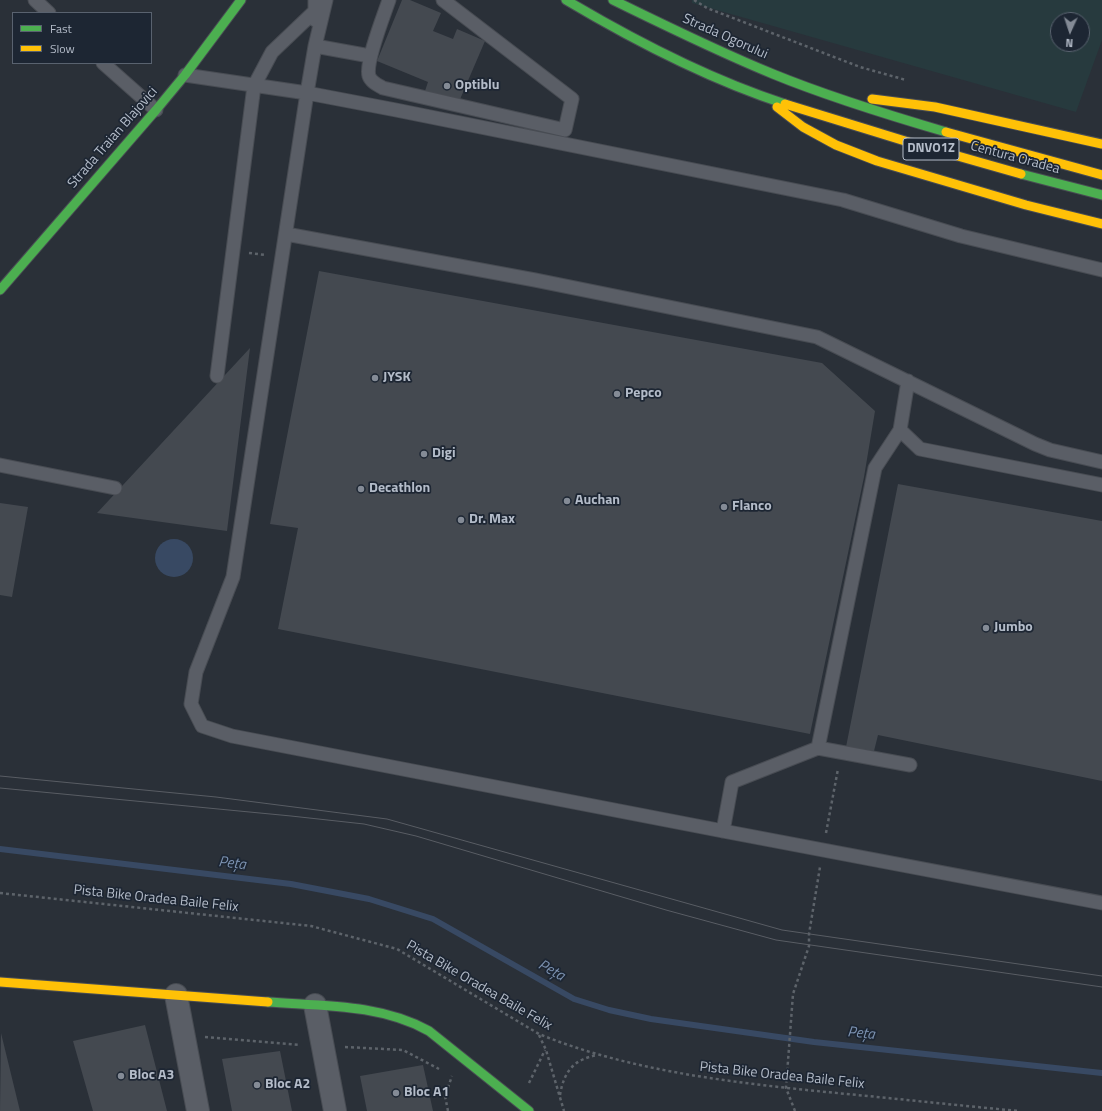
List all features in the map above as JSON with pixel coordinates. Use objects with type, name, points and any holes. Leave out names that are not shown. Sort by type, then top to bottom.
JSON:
[{"type":"main road","name":"Strada Traian Blajovici","points":[[0,290],[156,110],[185,75],[241,0]]},
{"type":"main road","name":"DNVO1Z","points":[[566,0],[594,17],[717,78],[761,96]]},
{"type":"main road","name":"Strada Ogorului","points":[[613,0],[734,57],[828,95]]},
{"type":"main road","name":"Centura Oradea","points":[[828,95],[944,131],[1102,175]]},
{"type":"main road","points":[[828,95],[884,100],[934,107],[1102,144]]},
{"type":"main road","name":"Centura Oradea","points":[[761,96],[898,140],[1044,181],[1102,195]]},
{"type":"main road","points":[[761,96],[804,127],[823,138],[836,145],[878,161],[1026,205],[1102,224]]},
{"type":"main road","points":[[0,982],[370,1010],[413,1022],[430,1031],[520,1102],[529,1111]]},
{"type":"street","points":[[176,995],[198,1111]]},
{"type":"street","points":[[315,1005],[335,1111]]},
{"type":"lane","points":[[35,0],[48,12]]},
{"type":"lane","points":[[326,0],[315,46],[307,93],[233,576],[196,672],[191,704],[202,726],[232,736],[723,832],[1102,902]]},
{"type":"lane","points":[[389,0],[370,56],[369,75],[374,83],[383,88],[565,130]]},
{"type":"lane","points":[[443,0],[572,99],[562,143]]},
{"type":"lane","points":[[315,6],[315,46]]},
{"type":"lane","points":[[217,376],[254,86],[272,52],[315,6]]},
{"type":"lane","points":[[315,46],[370,56]]},
{"type":"lane","points":[[104,64],[156,110]]},
{"type":"lane","points":[[185,75],[307,93],[843,200],[961,236],[1102,270]]},
{"type":"lane","points":[[286,234],[535,280],[817,337],[1034,444],[1057,452],[1102,462]]},
{"type":"lane","points":[[818,748],[875,468],[900,430],[908,381]]},
{"type":"lane","points":[[900,430],[920,449],[1102,485]]},
{"type":"lane","points":[[0,465],[115,488]]},
{"type":"lane","points":[[723,832],[732,782],[818,748],[910,764]]},
{"type":"path","points":[[694,0],[707,8],[860,67],[907,80]]},
{"type":"path","points":[[234,251],[282,257]]},
{"type":"path","points":[[795,1111],[786,1088],[793,994],[809,946],[809,934],[840,752]]},
{"type":"path","name":"Pista Bike Oradea Baile Felix","points":[[0,893],[311,926],[397,949],[539,1034],[598,1055],[696,1078],[1019,1111]]},
{"type":"path","points":[[539,1034],[546,1050],[564,1111]]},
{"type":"path","points":[[520,1102],[546,1050]]},
{"type":"path","points":[[448,1111],[445,1096],[460,1054]]},
{"type":"path","points":[[560,1096],[561,1088],[569,1069],[577,1061],[598,1055]]},
{"type":"green space","points":[[692,0],[1102,0],[1102,40],[1076,112],[692,3]]},
{"type":"water","points":[[170,539],[178,539],[188,544],[192,551],[192,565],[188,572],[178,577],[170,577],[160,572],[158,569],[155,562],[155,554],[160,544],[163,542]]},
{"type":"building","points":[[402,0],[410,0],[441,13],[433,31],[453,39],[457,29],[485,41],[458,104],[425,91],[428,82],[377,61]]},
{"type":"building","name":"Auchan","points":[[319,271],[822,363],[875,411],[864,477],[810,734],[278,629],[298,528],[270,524]]},
{"type":"building","points":[[250,348],[227,531],[97,513]]},
{"type":"building","name":"Jumbo","points":[[898,484],[1102,521],[1102,781],[878,735],[874,751],[846,747]]},
{"type":"building","points":[[0,503],[28,507],[12,597],[0,595]]},
{"type":"building","name":"Bloc A3","points":[[145,1025],[167,1111],[93,1111],[73,1041]]},
{"type":"building","points":[[1,1033],[20,1111],[0,1111]]},
{"type":"building","name":"Bloc A2","points":[[280,1051],[292,1111],[232,1111],[222,1059]]},
{"type":"building","name":"Bloc A1","points":[[423,1065],[433,1111],[367,1111],[360,1076]]},
{"type":"waterway","name":"Peța","points":[[0,849],[291,884],[369,899],[433,919],[574,999],[609,1010],[651,1019],[814,1042],[1102,1073]]},
{"type":"tram line","points":[[0,776],[216,797],[387,819],[782,930],[1102,976]]},
{"type":"tram line","points":[[0,788],[364,824],[416,836],[666,910],[776,940],[1102,987]]},
{"type":"traffic: fast","points":[[0,290],[156,110],[185,75],[241,0]]},
{"type":"traffic: fast","points":[[566,0],[618,30],[672,58],[728,83],[785,104]]},
{"type":"traffic: fast","points":[[613,0],[753,66],[859,105],[946,132]]},
{"type":"traffic: fast","points":[[1021,174],[1102,195]]},
{"type":"traffic: fast","points":[[268,1002],[351,1008],[371,1011],[411,1022],[429,1031],[529,1111]]},
{"type":"traffic: slow","points":[[872,99],[935,107],[1102,144]]},
{"type":"traffic: slow","points":[[785,104],[905,141],[1021,174]]},
{"type":"traffic: slow","points":[[777,107],[803,127],[836,145],[877,161],[1026,205],[1102,224]]},
{"type":"traffic: slow","points":[[946,132],[1102,175]]},
{"type":"traffic: slow","points":[[0,982],[268,1002]]},
{"type":"place","name":"Optiblu","points":[[447,86]]},
{"type":"place","name":"JYSK","points":[[375,378]]},
{"type":"place","name":"Pepco","points":[[617,394]]},
{"type":"place","name":"Digi","points":[[424,454]]},
{"type":"place","name":"Decathlon","points":[[361,489]]},
{"type":"place","name":"Auchan","points":[[567,501]]},
{"type":"place","name":"Flanco","points":[[724,507]]},
{"type":"place","name":"Dr. Max","points":[[461,520]]},
{"type":"place","name":"Jumbo","points":[[986,628]]},
{"type":"place","name":"Bloc A3","points":[[121,1076]]},
{"type":"place","name":"Bloc A2","points":[[257,1085]]},
{"type":"place","name":"Bloc A1","points":[[396,1093]]}]
